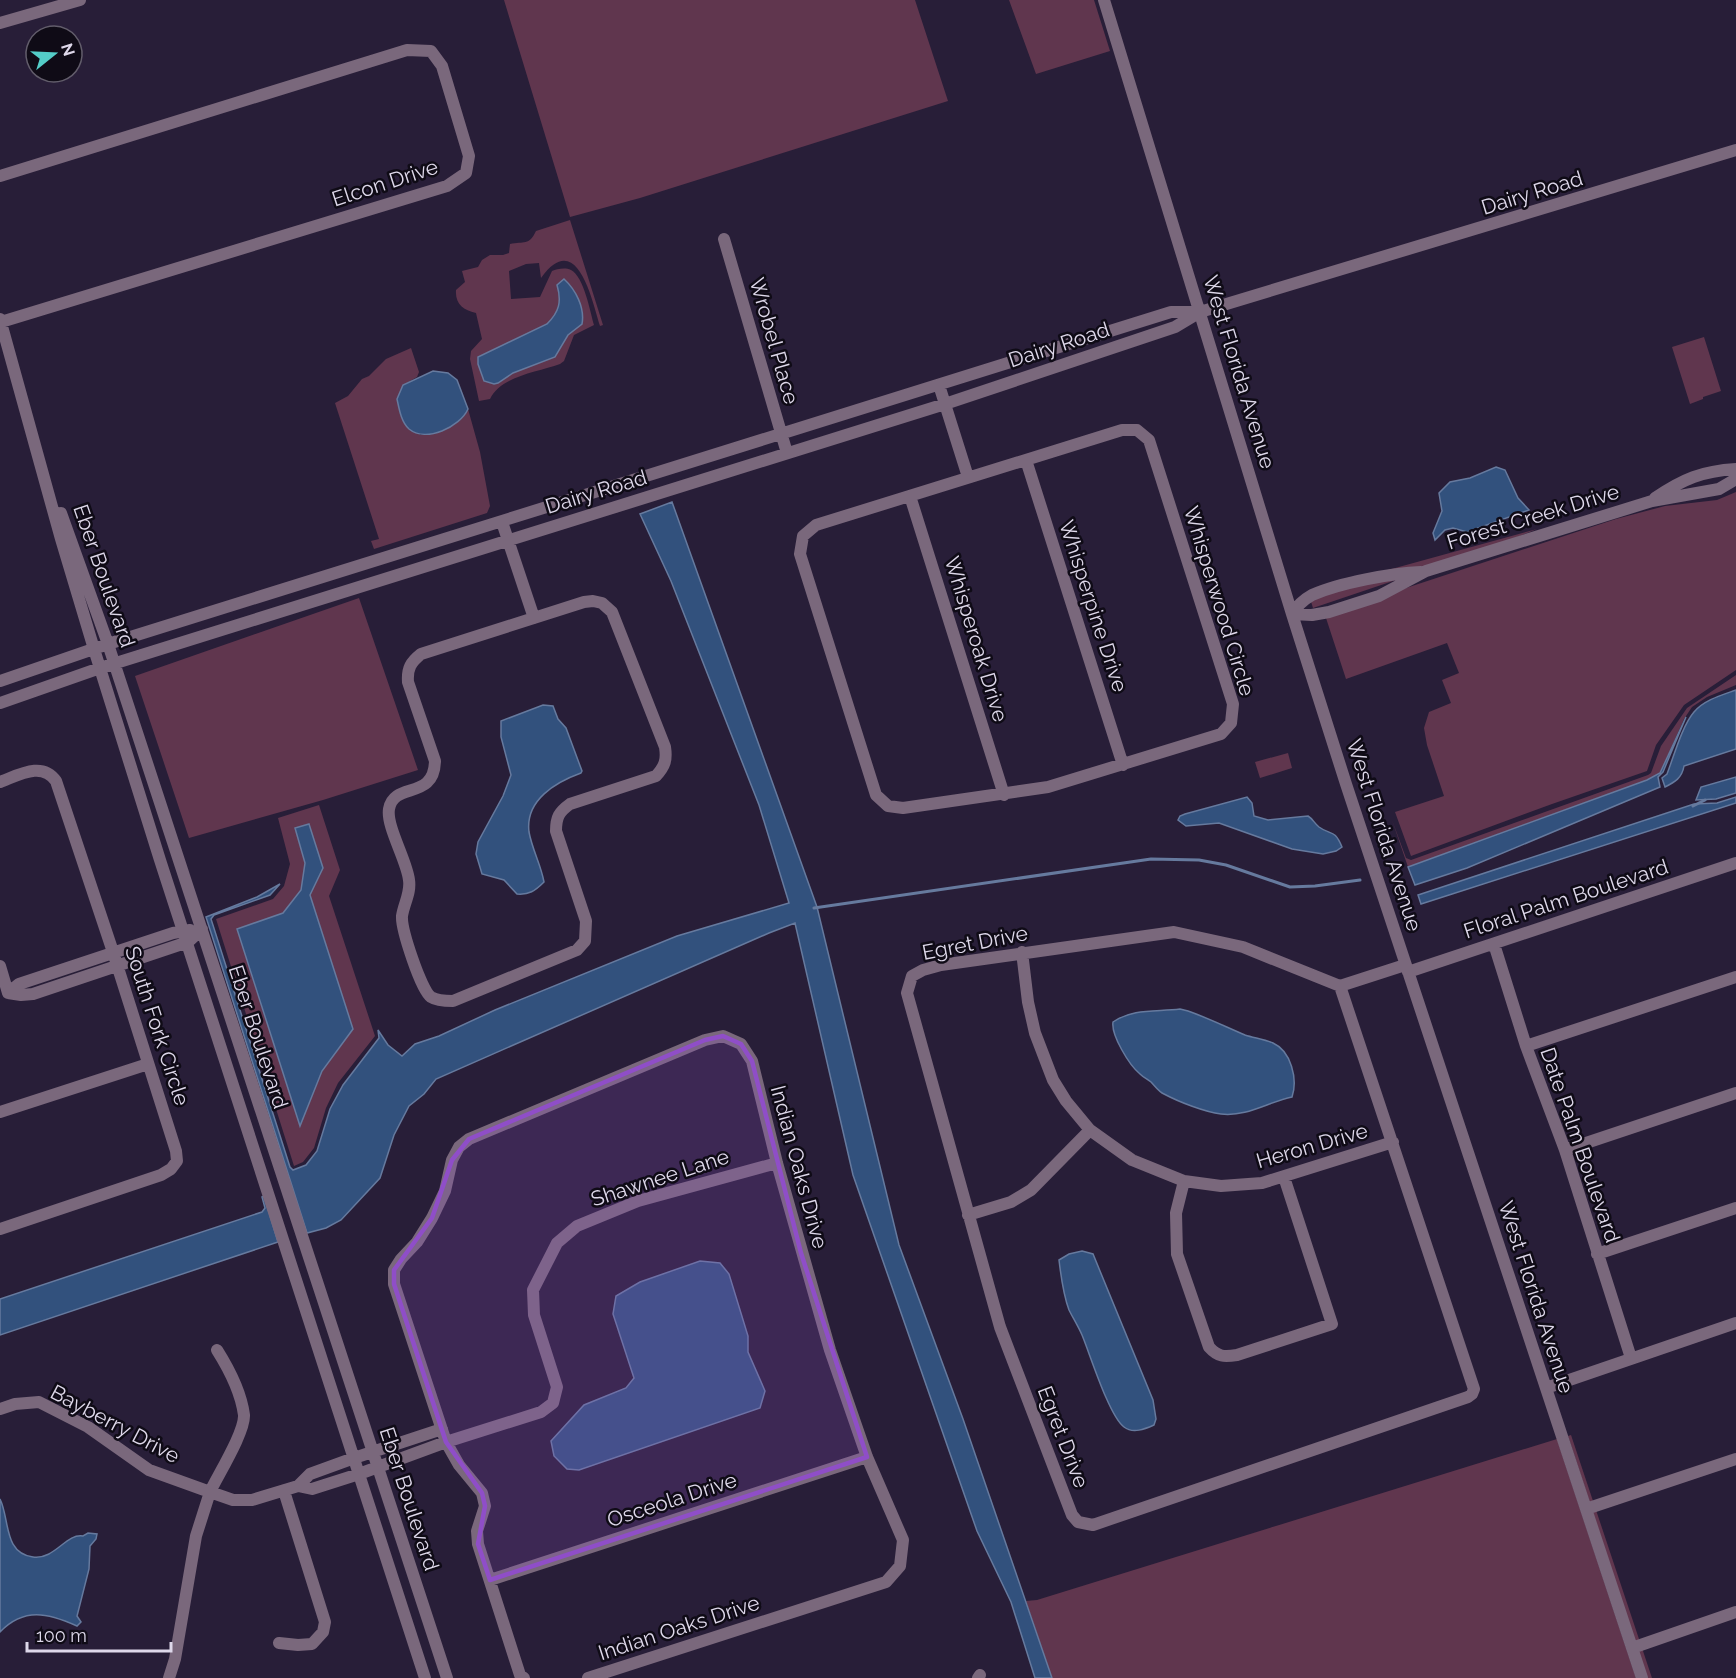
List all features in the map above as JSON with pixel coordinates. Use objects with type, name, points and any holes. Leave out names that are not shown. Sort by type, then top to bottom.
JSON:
[{"type":"street","points":[[0,23],[80,0]]},
{"type":"street","name":"West Florida Avenue","points":[[1104,0],[1292,614],[1406,968],[1642,1678]]},
{"type":"street","name":"Elcon Drive","points":[[0,176],[407,50],[431,51],[442,66],[469,156],[466,174],[447,186],[1,325]]},
{"type":"street","name":"Dairy Road","points":[[0,703],[100,668],[945,404],[1175,327],[1200,312],[1736,150]]},
{"type":"street","name":"Wrobel Place","points":[[724,239],[787,453]]},
{"type":"street","name":"Dairy Road","points":[[0,681],[108,644],[1171,312],[1200,312]]},
{"type":"street","name":"Eber Boulevard","points":[[1,325],[94,650],[425,1678]]},
{"type":"street","points":[[939,385],[968,477]]},
{"type":"street","name":"Eber Boulevard","points":[[26,410],[108,644],[447,1678]]},
{"type":"street","name":"Whisperwood Circle","points":[[1122,430],[1137,430],[1149,440],[1233,704],[1231,723],[1221,734],[1048,787],[1004,795],[903,808],[888,806],[876,795],[800,554],[803,536],[816,525],[968,477],[1122,430]]},
{"type":"street","name":"Whisperpine Drive","points":[[1026,460],[1123,765]]},
{"type":"street","name":"Forest Creek Drive","points":[[1652,501],[1677,483],[1702,473],[1736,469]]},
{"type":"street","points":[[1702,473],[1707,492]]},
{"type":"street","name":"Forest Creek Drive","points":[[1292,614],[1312,615],[1349,606],[1379,596],[1426,571],[1652,501],[1719,489],[1736,479]]},
{"type":"street","name":"Whisperoak Drive","points":[[910,496],[1004,795]]},
{"type":"street","points":[[502,522],[534,618]]},
{"type":"street","name":"Forest Creek Drive","points":[[1292,614],[1298,605],[1312,595],[1403,572],[1426,571]]},
{"type":"street","points":[[593,601],[602,603],[612,612],[667,757],[664,767],[656,776],[570,804],[560,811],[556,819],[556,831],[586,921],[585,941],[577,950],[453,1001],[443,1001],[431,997],[423,988],[404,927],[402,916],[410,889],[409,879],[389,810],[401,793],[421,787],[430,781],[435,772],[435,761],[408,682],[408,671],[411,662],[421,654],[534,618],[593,601]]},
{"type":"street","name":"South Fork Circle","points":[[0,782],[33,770],[44,770],[56,781],[113,952],[176,1151],[177,1161],[171,1169],[161,1175],[0,1229]]},
{"type":"street","name":"Floral Palm Boulevard","points":[[1406,968],[1494,944],[1736,863]]},
{"type":"street","points":[[8,993],[21,996],[33,994],[117,966],[202,928]]},
{"type":"street","name":"Egret Drive","points":[[1174,932],[1243,947],[1340,986],[1473,1382],[1472,1394],[1093,1525],[1078,1522],[1072,1515],[1000,1327],[907,993],[912,976],[923,970],[1022,952],[1174,932]]},
{"type":"street","points":[[8,993],[20,984],[113,952],[186,937]]},
{"type":"street","name":"Date Palm Boulevard","points":[[1494,944],[1526,1046],[1565,1150],[1631,1358]]},
{"type":"street","name":"Heron Drive","points":[[1022,952],[1035,1033],[1053,1080],[1066,1101],[1090,1130],[1132,1160],[1184,1181],[1221,1186],[1262,1183],[1393,1142]]},
{"type":"street","points":[[0,966],[8,993]]},
{"type":"street","points":[[1340,986],[1406,968]]},
{"type":"street","points":[[1526,1046],[1736,977]]},
{"type":"street","name":"Indian Oaks Drive","points":[[524,1678],[520,1675],[477,1538],[484,1506],[482,1493],[459,1465],[446,1442],[394,1284],[394,1270],[417,1242],[432,1218],[445,1191],[452,1160],[459,1147],[469,1138],[705,1040],[723,1036],[741,1044],[752,1061],[777,1163],[827,1339],[867,1458],[903,1540],[900,1566],[886,1582],[588,1678]]},
{"type":"street","points":[[0,1112],[148,1064]]},
{"type":"street","points":[[1565,1150],[1736,1094]]},
{"type":"street","points":[[968,1215],[1011,1202],[1031,1190],[1090,1130]]},
{"type":"street","name":"Shawnee Lane","points":[[446,1442],[541,1413],[553,1403],[557,1386],[534,1315],[533,1290],[557,1243],[577,1226],[638,1201],[777,1163]]},
{"type":"street","points":[[1184,1181],[1176,1213],[1177,1254],[1209,1347],[1217,1356],[1225,1357],[1237,1356],[1332,1324],[1284,1177]]},
{"type":"street","points":[[1597,1254],[1736,1208]]},
{"type":"street","points":[[1546,1388],[1736,1323]]},
{"type":"street","points":[[169,1678],[175,1659],[196,1536],[210,1492],[238,1436],[244,1416],[232,1374],[217,1350]]},
{"type":"street","name":"Bayberry Drive","points":[[0,1409],[15,1404],[39,1402],[88,1427],[149,1470],[233,1500],[252,1500],[284,1491],[298,1486],[310,1474],[372,1451]]},
{"type":"street","points":[[372,1451],[442,1429]]},
{"type":"street","points":[[415,1438],[419,1451]]},
{"type":"street","points":[[378,1467],[446,1442]]},
{"type":"street","name":"Osceola Drive","points":[[489,1580],[867,1458]]},
{"type":"street","points":[[1586,1509],[1736,1459]]},
{"type":"street","name":"Bayberry Drive","points":[[298,1486],[312,1489],[378,1467]]},
{"type":"street","points":[[279,1643],[312,1644],[322,1632],[325,1622],[284,1491]]},
{"type":"street","points":[[1632,1648],[1736,1612]]},
{"type":"highlighted area","points":[[723,1036],[741,1044],[752,1061],[801,1253],[867,1457],[490,1580],[478,1544],[485,1506],[482,1493],[446,1442],[394,1284],[394,1270],[432,1218],[452,1160],[469,1139],[705,1040]]},
{"type":"shaded area","points":[[504,0],[915,0],[948,101],[640,198],[570,217]]},
{"type":"shaded area","points":[[1009,0],[1094,0],[1110,51],[1036,74]]},
{"type":"shaded area","points":[[570,220],[603,325],[600,326],[587,286],[573,264],[564,261],[554,265],[541,278],[539,263],[526,264],[509,271],[511,299],[540,297],[552,271],[564,268],[571,270],[583,287],[594,325],[574,335],[564,361],[560,364],[511,380],[495,391],[490,399],[479,401],[470,359],[471,351],[482,339],[476,313],[458,303],[456,290],[465,282],[462,271],[478,267],[482,260],[490,255],[509,253],[510,244],[528,241],[536,231]]},
{"type":"shaded area","points":[[1704,337],[1721,391],[1690,404],[1672,347]]},
{"type":"shaded area","points":[[411,348],[419,372],[417,377],[403,385],[420,435],[434,433],[454,425],[468,409],[480,452],[490,506],[487,513],[374,549],[371,541],[379,539],[335,403],[348,396],[362,379],[369,376],[386,359]]},
{"type":"shaded area","points":[[1736,492],[1736,670],[1684,705],[1656,745],[1647,771],[1411,856],[1395,812],[1444,796],[1427,745],[1424,728],[1429,712],[1451,703],[1442,680],[1459,673],[1447,643],[1346,679],[1326,618],[1400,590],[1616,519],[1665,506],[1717,500]]},
{"type":"shaded area","points":[[1537,529],[1482,551],[1313,608],[1308,592]]},
{"type":"shaded area","points":[[359,598],[418,770],[189,838],[135,676]]},
{"type":"shaded area","points":[[1736,675],[1736,685],[1707,697],[1692,707],[1684,719],[1660,773],[1647,780],[1408,867],[1392,820],[1406,858],[1411,860],[1648,775],[1651,773],[1661,746],[1687,708]]},
{"type":"shaded area","points":[[1288,753],[1292,768],[1260,778],[1255,762]]},
{"type":"shaded area","points":[[319,805],[340,870],[329,896],[375,1036],[338,1083],[326,1108],[314,1148],[303,1162],[294,1166],[216,919],[273,899],[284,886],[290,864],[278,818]]},
{"type":"shaded area","points":[[1571,1435],[1652,1678],[1647,1678],[1568,1436]]},
{"type":"shaded area","points":[[1557,1439],[1636,1678],[1052,1678],[1026,1601],[1037,1600]]},
{"type":"water","points":[[564,279],[579,300],[582,324],[568,335],[555,357],[513,373],[498,383],[484,381],[478,357],[547,324],[557,311],[559,297],[557,285]]},
{"type":"water","points":[[433,371],[448,373],[457,380],[468,409],[458,422],[442,431],[433,434],[416,433],[404,423],[397,399],[403,385]]},
{"type":"water","points":[[1496,467],[1505,470],[1518,498],[1529,510],[1467,532],[1453,528],[1445,530],[1435,540],[1433,533],[1442,511],[1439,493],[1450,482],[1470,478]]},
{"type":"water","points":[[672,502],[817,907],[899,1245],[963,1419],[1052,1678],[1035,1678],[1011,1602],[977,1531],[853,1175],[795,923],[436,1079],[424,1094],[409,1106],[394,1135],[380,1178],[341,1220],[326,1228],[307,1233],[206,917],[257,897],[280,884],[270,895],[214,915],[211,919],[290,1167],[293,1170],[306,1165],[317,1151],[330,1109],[343,1085],[379,1038],[378,1030],[388,1045],[402,1056],[415,1044],[677,936],[789,903],[759,805],[671,581],[640,514]]},
{"type":"water","points":[[1736,690],[1736,749],[1684,766],[1678,779],[1665,787],[1662,778],[1667,774],[1682,733],[1694,712],[1708,701]]},
{"type":"water","points":[[543,705],[553,706],[558,719],[566,728],[582,771],[544,794],[532,811],[529,832],[544,882],[532,892],[517,894],[504,880],[482,874],[476,854],[478,842],[503,796],[511,775],[501,737],[501,721]]},
{"type":"water","points":[[1686,717],[1663,772],[1658,777],[1660,787],[1467,868],[1415,885],[1408,867],[1647,780],[1660,773]]},
{"type":"water","points":[[1736,777],[1736,793],[1716,799],[1696,800],[1701,787]]},
{"type":"water","points":[[1247,797],[1252,803],[1254,816],[1268,820],[1308,816],[1323,830],[1334,835],[1342,847],[1323,854],[1292,849],[1219,823],[1186,826],[1178,820],[1185,814]]},
{"type":"water","points":[[1736,797],[1736,803],[1421,904],[1418,895],[1694,804],[1717,803]]},
{"type":"water","points":[[309,824],[323,868],[310,895],[353,1029],[322,1071],[300,1126],[237,929],[283,913],[301,890],[305,863],[295,828]]},
{"type":"water","points":[[1180,1009],[1279,1047],[1289,1059],[1291,1066],[1294,1082],[1292,1097],[1249,1111],[1221,1114],[1192,1106],[1160,1092],[1136,1070],[1126,1057],[1115,1034],[1113,1022],[1129,1014]]},
{"type":"water","points":[[264,1196],[278,1242],[0,1335],[0,1299],[262,1212],[265,1208],[262,1197]]},
{"type":"water","points":[[1082,1251],[1093,1254],[1153,1400],[1156,1419],[1154,1425],[1147,1428],[1131,1430],[1118,1421],[1069,1310],[1059,1260],[1069,1254]]},
{"type":"water","points":[[700,1261],[720,1263],[729,1274],[748,1336],[748,1352],[765,1391],[760,1408],[579,1470],[567,1469],[554,1456],[551,1441],[584,1405],[626,1388],[634,1378],[613,1314],[616,1296],[640,1282]]},
{"type":"water","points":[[0,1499],[12,1542],[23,1554],[41,1557],[48,1555],[71,1538],[88,1533],[97,1534],[90,1546],[89,1569],[77,1616],[81,1622],[77,1626],[56,1618],[37,1615],[18,1619],[0,1632]]},
{"type":"waterway","points":[[1693,806],[1705,800]]},
{"type":"waterway","points":[[814,908],[1151,859],[1199,860],[1226,865],[1290,887],[1360,880]]}]
